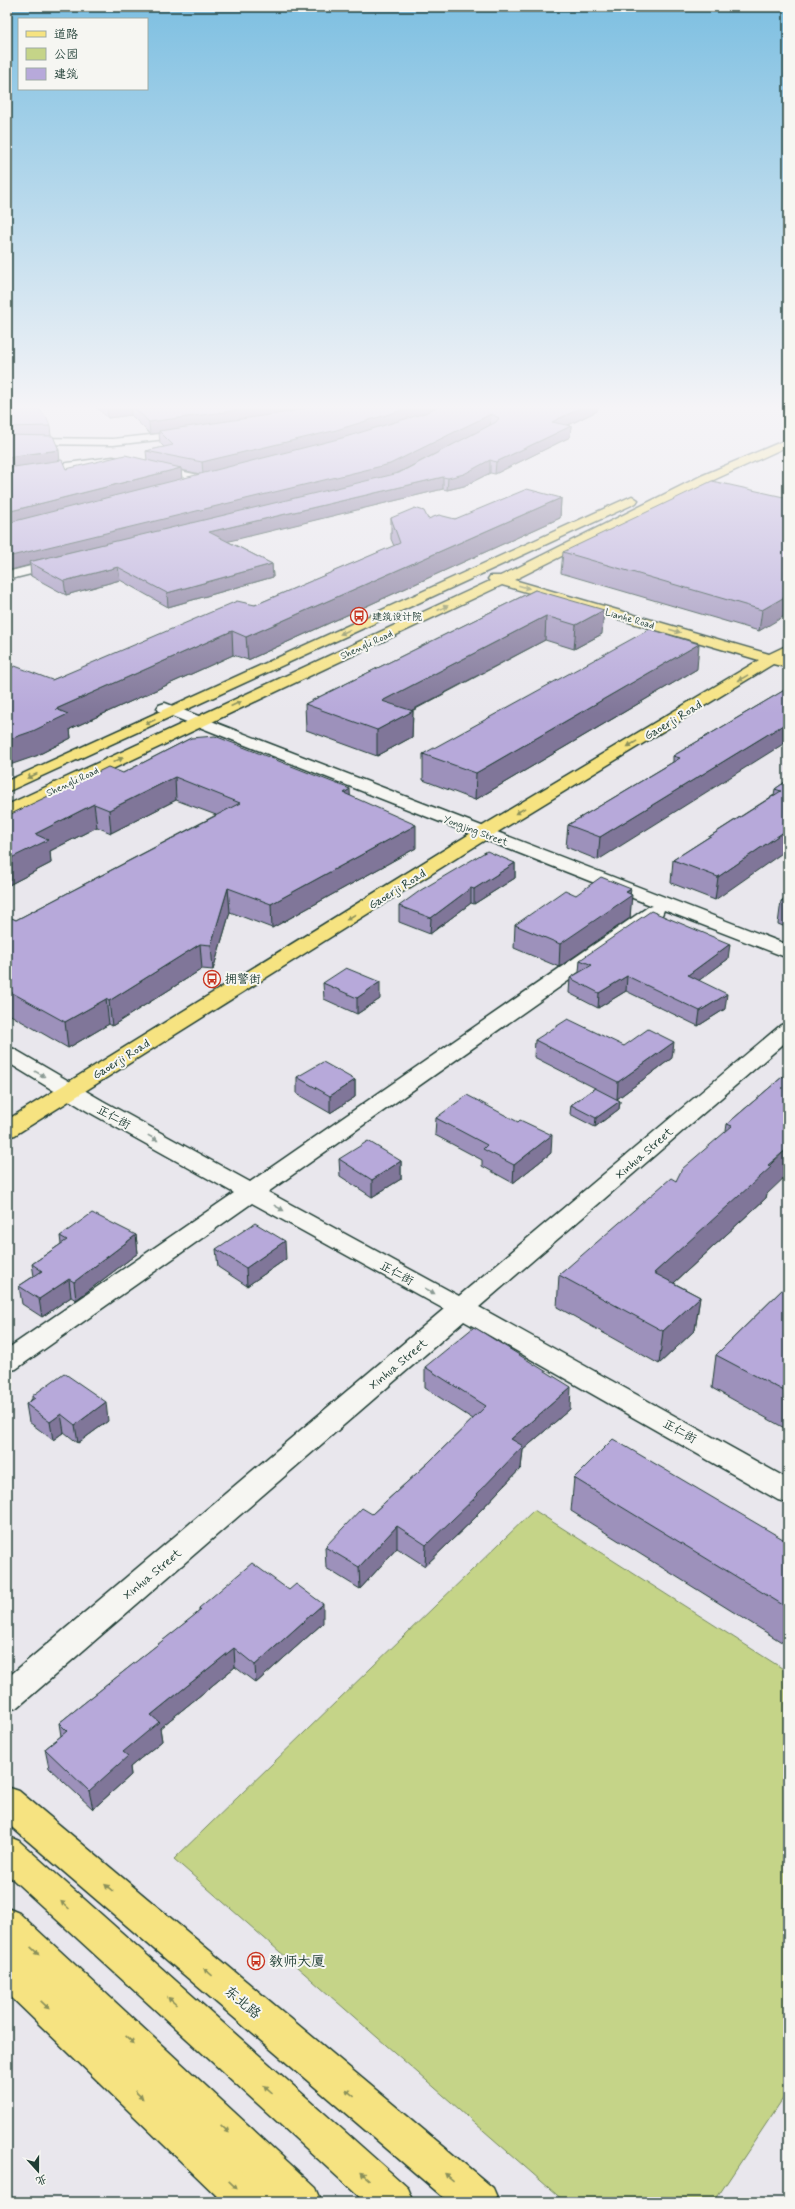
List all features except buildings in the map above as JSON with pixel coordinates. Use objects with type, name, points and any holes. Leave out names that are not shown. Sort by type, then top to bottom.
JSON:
[{"type":"main road","name":"Shengli Road","points":[[7,787],[169,709],[617,507]]},
{"type":"main road","name":"Shengli Road","points":[[7,812],[518,573],[650,507]]},
{"type":"main road","name":"Lianhe Road","points":[[490,564],[785,654]]},
{"type":"main road","name":"Lianhe Road","points":[[473,572],[785,654]]},
{"type":"main road","name":"Gaoerji Road","points":[[7,1130],[485,833],[785,654]]},
{"type":"main road","name":"东北路","points":[[7,1802],[479,2202]]},
{"type":"main road","points":[[7,1852],[394,2202]]},
{"type":"main road","points":[[7,1925],[302,2202]]},
{"type":"main road","points":[[7,1968],[251,2202]]},
{"type":"street","points":[[7,576],[69,561]]},
{"type":"street","name":"Yongjing Street","points":[[169,709],[788,952]]},
{"type":"street","points":[[7,1362],[654,911]]},
{"type":"street","name":"Xinhua Street","points":[[7,1697],[463,1309],[788,1029]]},
{"type":"street","name":"正仁街","points":[[7,1053],[71,1091],[250,1192],[463,1309],[788,1492]]},
{"type":"green space","points":[[534,1510],[788,1672],[788,2091],[714,2202],[565,2202],[174,1859]]},
{"type":"place","name":"建筑设计院","points":[[359,616]]},
{"type":"place","name":"拥警街","points":[[212,979]]},
{"type":"place","name":"教师大厦","points":[[256,1961]]}]
